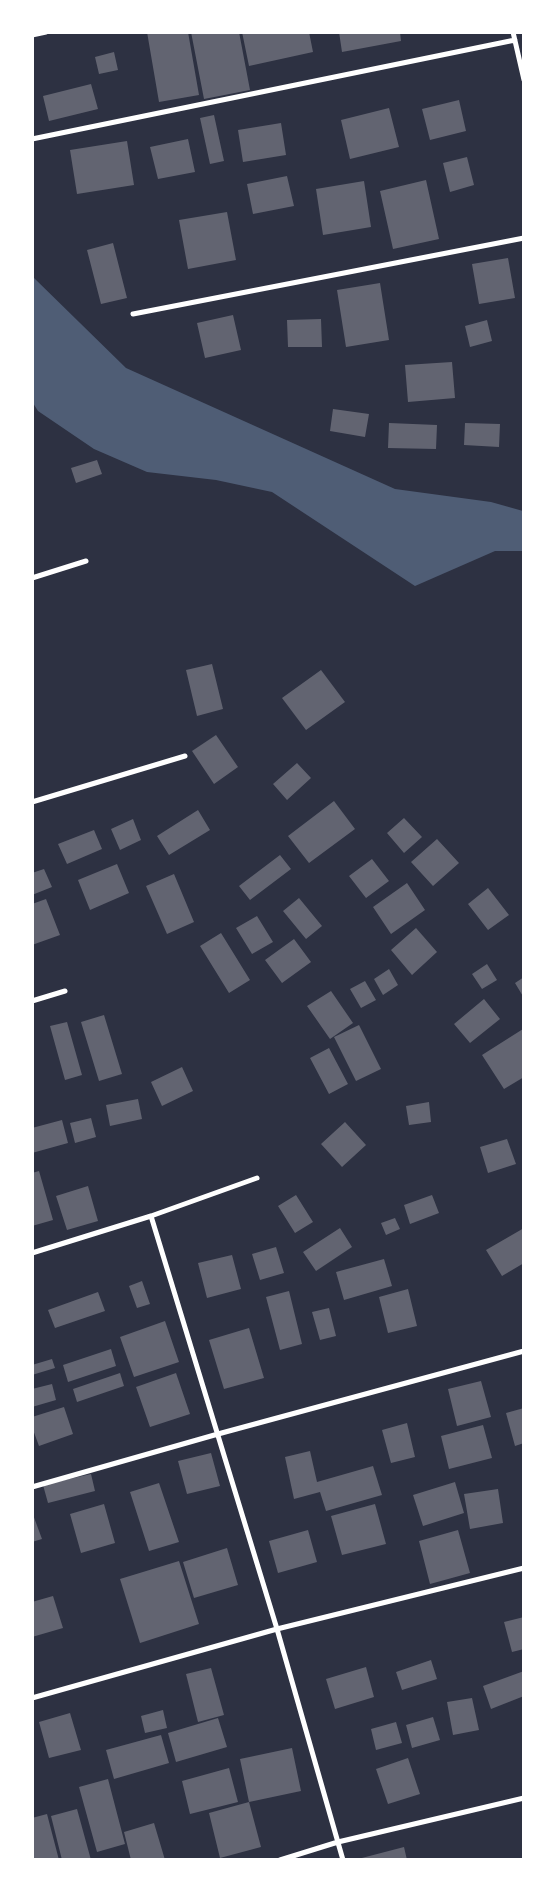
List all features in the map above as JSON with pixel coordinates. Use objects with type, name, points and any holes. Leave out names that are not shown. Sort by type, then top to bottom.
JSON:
[{"type":"street","points":[[32,35],[46,32]]},
{"type":"street","points":[[513,32],[524,80]]},
{"type":"street","points":[[32,139],[515,40]]},
{"type":"street","points":[[133,314],[524,238]]},
{"type":"street","points":[[32,578],[86,562]]},
{"type":"street","points":[[32,802],[185,756]]},
{"type":"street","points":[[32,1001],[65,991]]},
{"type":"street","points":[[32,1252],[151,1216],[257,1178]]},
{"type":"street","points":[[151,1216],[277,1630],[344,1860]]},
{"type":"street","points":[[32,1487],[218,1434],[524,1351]]},
{"type":"street","points":[[32,1698],[277,1630],[524,1568]]},
{"type":"street","points":[[280,1860],[338,1842],[524,1798]]},
{"type":"water","points":[[33,277],[126,368],[395,489],[491,502],[523,511],[523,551],[495,551],[415,586],[272,492],[216,480],[147,472],[94,449],[38,411],[33,403]]},
{"type":"building","points":[[147,32],[188,32],[199,95],[159,102]]},
{"type":"building","points":[[191,32],[239,32],[250,90],[204,99]]},
{"type":"building","points":[[242,32],[309,32],[313,52],[249,66]]},
{"type":"building","points":[[339,32],[400,32],[401,41],[342,52]]},
{"type":"building","points":[[114,52],[118,70],[99,74],[95,57]]},
{"type":"building","points":[[91,84],[98,109],[49,121],[43,96]]},
{"type":"building","points":[[459,100],[466,131],[430,140],[422,109]]},
{"type":"building","points":[[389,108],[399,147],[350,159],[341,120]]},
{"type":"building","points":[[214,115],[224,161],[210,164],[200,118]]},
{"type":"building","points":[[281,123],[286,155],[243,162],[238,130]]},
{"type":"building","points":[[188,139],[195,172],[158,179],[150,147]]},
{"type":"building","points":[[127,141],[134,185],[77,194],[70,150]]},
{"type":"building","points":[[467,157],[474,185],[450,192],[443,163]]},
{"type":"building","points":[[287,176],[294,206],[253,214],[247,184]]},
{"type":"building","points":[[426,180],[439,239],[393,249],[380,191]]},
{"type":"building","points":[[364,181],[371,227],[323,235],[316,189]]},
{"type":"building","points":[[227,212],[236,260],[188,269],[179,220]]},
{"type":"building","points":[[113,243],[127,298],[101,304],[87,250]]},
{"type":"building","points":[[508,258],[515,298],[479,304],[472,264]]},
{"type":"building","points":[[380,283],[389,340],[346,347],[337,290]]},
{"type":"building","points":[[233,315],[241,350],[205,358],[197,323]]},
{"type":"building","points":[[321,319],[322,347],[288,347],[287,320]]},
{"type":"building","points":[[487,320],[492,341],[470,347],[465,326]]},
{"type":"building","points":[[452,362],[455,398],[408,402],[405,365]]},
{"type":"building","points":[[333,409],[369,414],[365,437],[330,431]]},
{"type":"building","points":[[389,423],[437,425],[436,449],[388,448]]},
{"type":"building","points":[[465,423],[500,424],[499,447],[464,445]]},
{"type":"building","points":[[97,460],[102,474],[76,483],[71,468]]},
{"type":"building","points":[[212,664],[223,709],[197,716],[186,670]]},
{"type":"building","points":[[321,670],[345,702],[306,730],[282,698]]},
{"type":"building","points":[[216,735],[238,767],[214,784],[192,751]]},
{"type":"building","points":[[297,763],[311,778],[287,800],[273,784]]},
{"type":"building","points":[[334,801],[355,829],[309,863],[288,836]]},
{"type":"building","points":[[198,810],[210,830],[169,855],[157,836]]},
{"type":"building","points":[[404,818],[422,837],[404,853],[387,833]]},
{"type":"building","points":[[133,819],[141,840],[120,850],[111,829]]},
{"type":"building","points":[[94,830],[102,849],[67,864],[58,844]]},
{"type":"building","points":[[437,839],[459,863],[433,886],[411,862]]},
{"type":"building","points":[[280,855],[291,869],[250,900],[239,886]]},
{"type":"building","points":[[372,859],[389,881],[366,898],[349,876]]},
{"type":"building","points":[[117,864],[129,893],[90,910],[78,880]]},
{"type":"building","points":[[44,869],[52,887],[32,895],[32,873]]},
{"type":"building","points":[[174,874],[194,922],[167,934],[146,886]]},
{"type":"building","points":[[407,883],[425,910],[391,934],[373,907]]},
{"type":"building","points":[[488,888],[509,915],[488,930],[468,904]]},
{"type":"building","points":[[299,898],[322,926],[306,939],[283,911]]},
{"type":"building","points":[[46,899],[60,935],[32,945],[32,904]]},
{"type":"building","points":[[257,916],[273,942],[252,954],[236,928]]},
{"type":"building","points":[[416,928],[437,952],[412,975],[391,950]]},
{"type":"building","points":[[221,933],[250,980],[229,993],[200,946]]},
{"type":"building","points":[[294,939],[311,962],[282,983],[265,960]]},
{"type":"building","points":[[487,964],[497,980],[482,989],[472,974]]},
{"type":"building","points":[[389,969],[398,985],[383,995],[374,979]]},
{"type":"building","points":[[524,977],[524,998],[515,983]]},
{"type":"building","points":[[365,981],[376,1000],[361,1008],[350,989]]},
{"type":"building","points":[[331,991],[353,1023],[330,1039],[307,1006]]},
{"type":"building","points":[[484,999],[500,1019],[470,1043],[454,1024]]},
{"type":"building","points":[[104,1015],[122,1074],[99,1081],[81,1022]]},
{"type":"building","points":[[67,1022],[82,1075],[65,1080],[50,1026]]},
{"type":"building","points":[[359,1025],[381,1069],[356,1081],[334,1037]]},
{"type":"building","points":[[523,1029],[524,1077],[504,1089],[482,1055]]},
{"type":"building","points":[[329,1048],[348,1084],[329,1094],[310,1058]]},
{"type":"building","points":[[182,1067],[193,1091],[162,1106],[151,1082]]},
{"type":"building","points":[[138,1099],[142,1119],[110,1126],[106,1105]]},
{"type":"building","points":[[429,1102],[431,1122],[409,1125],[406,1106]]},
{"type":"building","points":[[91,1118],[96,1137],[75,1143],[70,1123]]},
{"type":"building","points":[[62,1120],[68,1143],[32,1153],[32,1128]]},
{"type":"building","points":[[345,1122],[366,1145],[342,1167],[321,1144]]},
{"type":"building","points":[[507,1139],[516,1164],[488,1173],[480,1147]]},
{"type":"building","points":[[39,1171],[53,1220],[32,1226],[32,1173]]},
{"type":"building","points":[[88,1186],[98,1221],[67,1230],[56,1196]]},
{"type":"building","points":[[296,1195],[313,1222],[295,1233],[278,1206]]},
{"type":"building","points":[[432,1195],[439,1213],[410,1224],[404,1205]]},
{"type":"building","points":[[395,1218],[400,1229],[386,1235],[381,1223]]},
{"type":"building","points":[[340,1228],[352,1247],[316,1271],[303,1252]]},
{"type":"building","points":[[524,1228],[524,1263],[502,1276],[486,1250]]},
{"type":"building","points":[[276,1247],[284,1273],[260,1280],[252,1254]]},
{"type":"building","points":[[232,1255],[241,1289],[207,1298],[198,1263]]},
{"type":"building","points":[[384,1259],[392,1286],[344,1300],[336,1272]]},
{"type":"building","points":[[142,1281],[150,1304],[137,1308],[129,1286]]},
{"type":"building","points":[[408,1289],[417,1326],[388,1333],[379,1297]]},
{"type":"building","points":[[289,1291],[302,1344],[280,1350],[266,1297]]},
{"type":"building","points":[[98,1292],[105,1311],[55,1328],[48,1310]]},
{"type":"building","points":[[329,1308],[336,1336],[320,1340],[312,1312]]},
{"type":"building","points":[[165,1321],[179,1362],[134,1377],[120,1337]]},
{"type":"building","points":[[249,1328],[264,1378],[224,1389],[209,1340]]},
{"type":"building","points":[[111,1349],[116,1366],[68,1382],[63,1365]]},
{"type":"building","points":[[52,1359],[55,1368],[32,1375],[32,1365]]},
{"type":"building","points":[[120,1373],[124,1386],[77,1402],[73,1389]]},
{"type":"building","points":[[176,1373],[190,1414],[150,1427],[136,1387]]},
{"type":"building","points":[[481,1381],[491,1417],[457,1426],[448,1389]]},
{"type":"building","points":[[52,1384],[56,1400],[32,1407],[32,1389]]},
{"type":"building","points":[[64,1407],[73,1434],[39,1446],[32,1427],[32,1417]]},
{"type":"building","points":[[524,1408],[524,1443],[515,1446],[506,1413]]},
{"type":"building","points":[[407,1423],[415,1457],[391,1463],[382,1430]]},
{"type":"building","points":[[483,1425],[492,1458],[449,1469],[441,1436]]},
{"type":"building","points":[[310,1451],[317,1482],[373,1466],[382,1495],[326,1511],[320,1492],[294,1499],[285,1457]]},
{"type":"building","points":[[211,1453],[220,1486],[187,1494],[178,1461]]},
{"type":"building","points":[[91,1474],[95,1491],[48,1503],[43,1485]]},
{"type":"building","points":[[455,1482],[464,1513],[423,1526],[413,1495]]},
{"type":"building","points":[[159,1483],[179,1542],[149,1551],[130,1492]]},
{"type":"building","points":[[498,1489],[503,1523],[470,1529],[464,1494]]},
{"type":"building","points":[[104,1504],[115,1543],[81,1553],[70,1514]]},
{"type":"building","points":[[375,1504],[386,1544],[342,1555],[331,1516]]},
{"type":"building","points":[[32,1512],[42,1539],[32,1542]]},
{"type":"building","points":[[308,1530],[317,1562],[278,1573],[269,1541]]},
{"type":"building","points":[[458,1530],[470,1573],[430,1584],[419,1541]]},
{"type":"building","points":[[227,1548],[238,1585],[194,1598],[183,1562]]},
{"type":"building","points":[[179,1561],[199,1624],[140,1643],[120,1579]]},
{"type":"building","points":[[53,1596],[63,1628],[32,1637],[32,1602]]},
{"type":"building","points":[[524,1617],[524,1649],[512,1652],[504,1622]]},
{"type":"building","points":[[431,1660],[437,1679],[402,1690],[396,1672]]},
{"type":"building","points":[[366,1667],[374,1697],[335,1709],[326,1679]]},
{"type":"building","points":[[211,1668],[224,1715],[198,1722],[186,1674]]},
{"type":"building","points":[[524,1671],[524,1696],[491,1709],[483,1686]]},
{"type":"building","points":[[472,1698],[479,1730],[453,1735],[447,1702]]},
{"type":"building","points":[[163,1710],[167,1728],[145,1733],[141,1716]]},
{"type":"building","points":[[70,1713],[81,1750],[49,1758],[39,1722]]},
{"type":"building","points":[[433,1717],[440,1740],[412,1748],[406,1725]]},
{"type":"building","points":[[218,1718],[227,1747],[176,1762],[168,1733]]},
{"type":"building","points":[[396,1722],[402,1743],[376,1750],[371,1729]]},
{"type":"building","points":[[161,1735],[169,1763],[114,1779],[106,1750]]},
{"type":"building","points":[[292,1748],[301,1791],[249,1802],[240,1759]]},
{"type":"building","points":[[408,1758],[420,1794],[388,1804],[376,1769]]},
{"type":"building","points":[[229,1768],[238,1802],[190,1814],[182,1781]]},
{"type":"building","points":[[108,1779],[125,1844],[97,1852],[79,1787]]},
{"type":"building","points":[[249,1802],[261,1847],[220,1858],[209,1813]]},
{"type":"building","points":[[77,1809],[91,1860],[62,1860],[51,1816]]},
{"type":"building","points":[[47,1814],[59,1860],[32,1860],[32,1818]]},
{"type":"building","points":[[154,1823],[165,1860],[131,1860],[124,1832]]},
{"type":"building","points":[[404,1847],[407,1860],[358,1860],[358,1859]]}]
